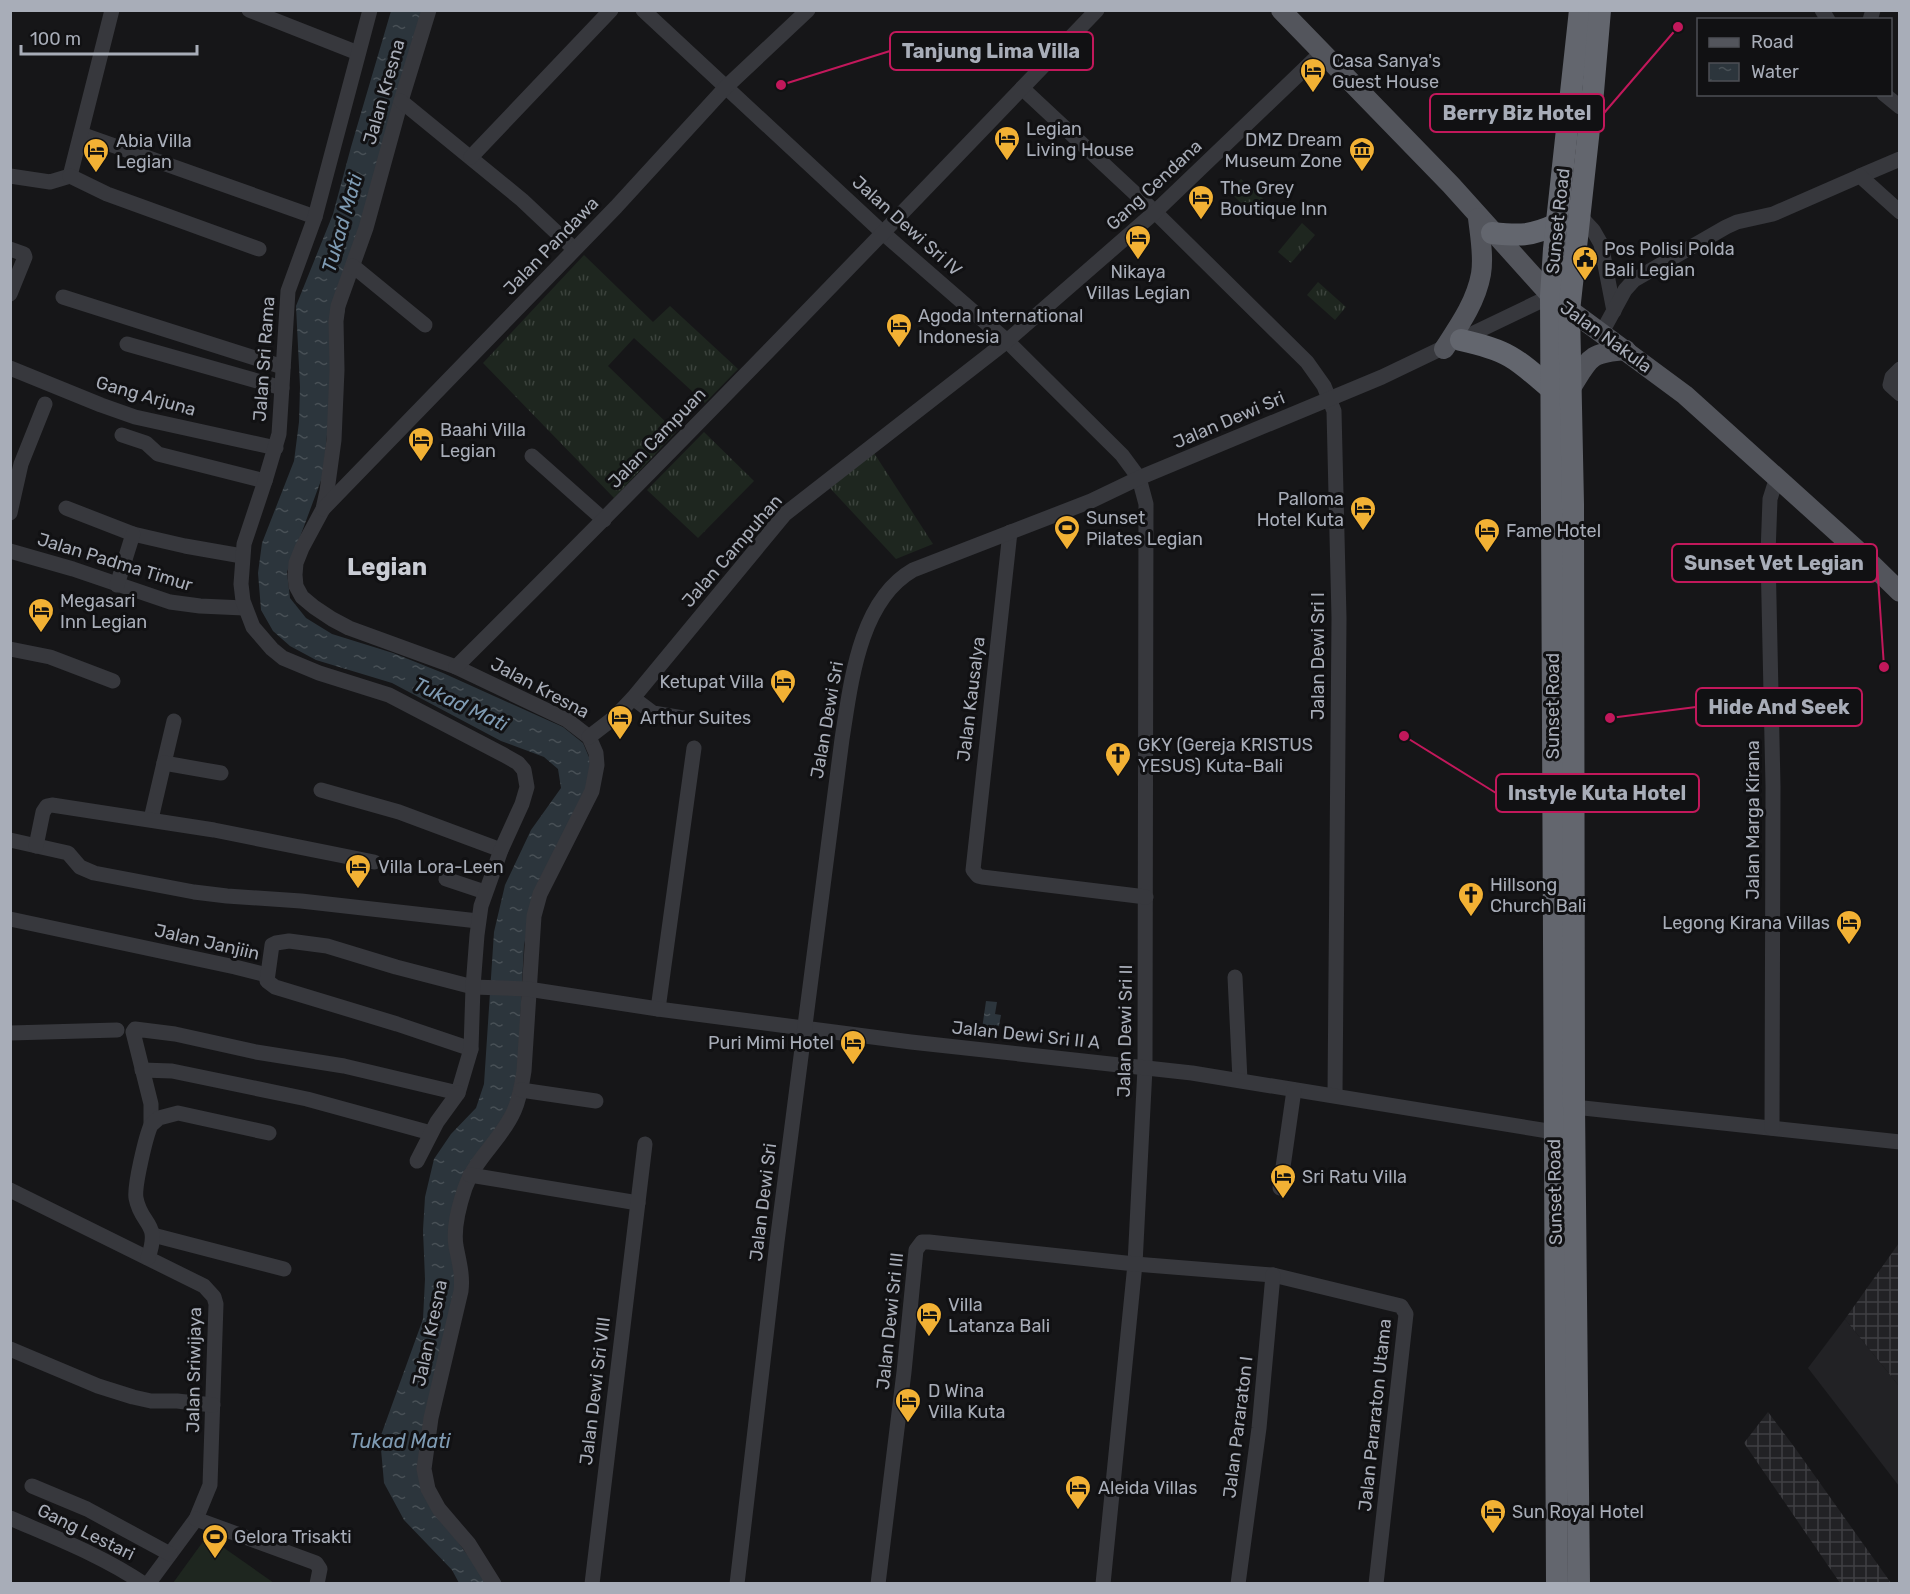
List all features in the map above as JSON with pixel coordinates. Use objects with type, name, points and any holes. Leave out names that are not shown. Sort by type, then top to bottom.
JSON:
[{"type":"highway","name":"Sunset Road","points":[[1580,10],[1551,296],[1560,388],[1574,1107],[1580,1584]]},
{"type":"highway","name":"Sunset Road","points":[[1557,1584],[1554,1132],[1560,388],[1600,10]]},
{"type":"highway","points":[[1485,226],[1523,235],[1536,234],[1557,224]]},
{"type":"highway","points":[[1453,345],[1494,348],[1508,354],[1560,388]]},
{"type":"main road","name":"Jalan Nakula","points":[[1281,10],[1451,185],[1485,226],[1551,296],[1685,395],[1777,477],[1899,592]]},
{"type":"main road","points":[[1453,345],[1476,293],[1482,262],[1485,226]]},
{"type":"main road","points":[[1560,388],[1594,355],[1626,350]]},
{"type":"street","points":[[70,176],[112,10]]},
{"type":"street","points":[[249,10],[358,53]]},
{"type":"street","name":"Jalan Sri Rama","points":[[244,608],[241,584],[242,556],[249,526],[266,481],[279,434],[288,291],[315,217],[370,10]]},
{"type":"street","name":"Jalan Kresna","points":[[429,10],[366,228],[342,294],[336,321],[337,370],[334,440],[323,509],[311,527],[296,563],[296,586],[303,597],[314,607],[349,628],[456,667],[567,720],[589,737],[596,753],[592,791],[540,894],[532,925],[521,1090],[514,1111],[470,1175],[460,1202],[455,1233],[462,1279],[461,1291],[431,1418],[424,1469],[428,1489],[439,1509],[469,1544],[494,1584]]},
{"type":"street","points":[[471,157],[611,10]]},
{"type":"street","name":"Jalan Dewi Sri IV","points":[[643,10],[883,233],[1007,341],[1117,450],[1139,478]]},
{"type":"street","name":"Jalan Pandawa","points":[[323,509],[616,207],[725,88],[808,10]]},
{"type":"street","name":"Jalan Campuan","points":[[456,667],[604,520],[1097,10]]},
{"type":"street","name":"Gang Cendana","points":[[1007,341],[1155,212],[1322,52]]},
{"type":"street","name":"Jalan Dewi Sri I","points":[[1022,88],[1155,212],[1307,362],[1317,374],[1334,411],[1339,618],[1335,1095]]},
{"type":"street","points":[[1886,96],[1899,107]]},
{"type":"street","points":[[401,101],[471,157],[548,223],[574,249]]},
{"type":"street","points":[[81,134],[315,217]]},
{"type":"street","points":[[1602,334],[1625,290],[1634,280],[1726,227],[1737,222],[1773,214],[1899,159]]},
{"type":"street","points":[[10,176],[50,182],[70,176],[107,194],[259,249]]},
{"type":"street","points":[[1860,176],[1899,212]]},
{"type":"street","points":[[1580,216],[1593,230],[1601,244],[1614,311]]},
{"type":"street","points":[[10,249],[24,254],[25,260],[10,294]]},
{"type":"street","points":[[354,266],[425,325]]},
{"type":"street","name":"Jalan Dewi Sri","points":[[737,1584],[842,739],[853,674],[868,627],[885,596],[904,575],[927,564],[1091,501],[1139,478],[1382,377],[1453,345],[1551,296]]},
{"type":"street","points":[[63,297],[283,367]]},
{"type":"street","name":"Jalan Campuhan","points":[[589,737],[615,717],[633,698],[783,516],[1007,341]]},
{"type":"street","points":[[127,344],[282,388]]},
{"type":"street","name":"Gang Arjuna","points":[[10,368],[135,417],[276,448]]},
{"type":"street","points":[[1899,369],[1892,377],[1890,385],[1899,394]]},
{"type":"street","points":[[10,513],[21,464],[45,404]]},
{"type":"street","points":[[122,435],[146,443],[158,454],[266,481]]},
{"type":"street","points":[[532,456],[604,520]]},
{"type":"street","name":"Jalan Marga Kirana","points":[[1772,1128],[1773,786],[1768,554],[1770,499],[1777,477]]},
{"type":"street","name":"Jalan Dewi Sri II","points":[[1103,1584],[1135,1264],[1146,1068],[1146,504],[1139,478]]},
{"type":"street","points":[[66,508],[133,534],[242,556]]},
{"type":"street","name":"Jalan Kausalya","points":[[1010,532],[973,870],[982,877],[1146,897]]},
{"type":"street","points":[[117,585],[133,534]]},
{"type":"street","name":"Jalan Padma Timur","points":[[10,551],[182,604],[244,608]]},
{"type":"street","points":[[244,608],[260,637],[283,658],[319,673],[389,695],[518,763],[524,770],[527,788],[485,892],[478,921],[471,1049],[458,1093],[431,1133],[417,1161]]},
{"type":"street","points":[[10,649],[50,657],[114,681]]},
{"type":"street","points":[[633,698],[653,713],[683,718]]},
{"type":"street","points":[[151,819],[174,721]]},
{"type":"street","points":[[658,1009],[694,748]]},
{"type":"street","points":[[164,763],[220,773]]},
{"type":"street","points":[[321,790],[399,812],[501,850]]},
{"type":"street","points":[[36,846],[43,812],[47,806],[151,819],[374,862]]},
{"type":"street","points":[[10,840],[68,853],[80,867],[94,873],[194,892],[242,898],[302,901],[478,921]]},
{"type":"street","points":[[446,879],[485,892]]},
{"type":"street","name":"Jalan Janjiin","points":[[10,919],[267,975],[272,945],[289,940],[327,946],[396,967],[475,987]]},
{"type":"street","points":[[267,975],[267,981],[275,987],[471,1049]]},
{"type":"street","points":[[1235,977],[1240,1080]]},
{"type":"street","name":"Jalan Dewi Sri II A","points":[[475,987],[526,989],[805,1028],[1240,1080],[1554,1132]]},
{"type":"street","points":[[148,1258],[153,1235],[135,1195],[151,1125],[151,1104],[133,1032],[135,1029],[175,1034],[256,1052],[344,1066],[458,1093]]},
{"type":"street","points":[[10,1033],[117,1030]]},
{"type":"street","points":[[142,1070],[172,1071],[307,1100],[431,1133]]},
{"type":"street","points":[[521,1090],[596,1101]]},
{"type":"street","points":[[1280,1188],[1294,1090]]},
{"type":"street","points":[[1574,1107],[1899,1142]]},
{"type":"street","points":[[151,1125],[159,1118],[178,1113],[269,1133]]},
{"type":"street","name":"Jalan Dewi Sri VIII","points":[[592,1584],[645,1144]]},
{"type":"street","points":[[470,1175],[638,1203]]},
{"type":"street","name":"Jalan Sriwijaya","points":[[10,1190],[204,1286],[214,1297],[216,1304],[210,1485],[196,1519],[146,1584]]},
{"type":"street","points":[[153,1235],[284,1269]]},
{"type":"street","name":"Jalan Dewi Sri III","points":[[878,1584],[918,1245],[922,1242],[929,1242],[1135,1264]]},
{"type":"street","name":"Jalan Pararaton Utama","points":[[1135,1264],[1274,1275],[1391,1302],[1404,1308],[1404,1326],[1376,1584]]},
{"type":"street","name":"Jalan Pararaton I","points":[[1238,1584],[1259,1428],[1274,1275]]},
{"type":"street","points":[[10,1348],[98,1386],[133,1397],[151,1401],[213,1405]]},
{"type":"street","points":[[32,1486],[87,1509],[170,1554]]},
{"type":"street","name":"Gang Lestari","points":[[10,1518],[76,1546],[146,1584]]},
{"type":"street","points":[[196,1519],[316,1563],[320,1569],[317,1584]]},
{"type":"shaded area","points":[[1899,1243],[1900,1386],[1845,1319]]},
{"type":"shaded area","points":[[1845,1319],[1899,1386],[1899,1486],[1808,1368]]},
{"type":"shaded area","points":[[1768,1412],[1891,1583],[1840,1583],[1744,1443]]},
{"type":"green space","points":[[1241,179],[1269,204],[1257,217],[1229,192]]},
{"type":"green space","points":[[1302,223],[1315,235],[1291,263],[1278,252]]},
{"type":"green space","points":[[584,255],[653,322],[670,306],[738,369],[705,403],[634,338],[608,366],[676,432],[614,498],[483,363]]},
{"type":"green space","points":[[1318,282],[1346,307],[1335,320],[1307,295]]},
{"type":"green space","points":[[704,432],[754,481],[698,538],[647,490]]},
{"type":"green space","points":[[874,453],[933,544],[896,559],[829,487]]},
{"type":"green space","name":"Gelora Trisakti","points":[[207,1536],[274,1583],[173,1583]]},
{"type":"water","name":"Tukad Mati","points":[[391,11],[426,11],[354,256],[332,384],[323,475],[287,572],[290,598],[306,618],[332,634],[393,653],[443,673],[563,727],[583,743],[591,762],[589,790],[536,890],[524,945],[517,1086],[510,1111],[458,1199],[457,1290],[425,1497],[488,1583],[459,1583],[452,1570],[404,1520],[384,1483],[380,1438],[423,1319],[425,1197],[434,1159],[451,1134],[476,1108],[484,1084],[494,932],[505,885],[531,830],[561,788],[558,769],[544,757],[501,741],[392,683],[316,660],[290,646],[273,631],[261,610],[258,573],[262,543],[294,461],[299,422],[300,387],[296,306],[333,214]]},
{"type":"water","points":[[986,1001],[997,1002],[995,1014],[1001,1015],[999,1026],[995,1025],[994,1032],[990,1032],[991,1037],[981,1036]]},
{"type":"place","name":"Berry Biz Hotel","points":[[1678,27]]},
{"type":"place","name":"Tanjung Lima Villa","points":[[781,85]]},
{"type":"place","name":"Casa Sanya's Guest House","points":[[1313,94]]},
{"type":"place","name":"Legian Living House","points":[[1007,162]]},
{"type":"place","name":"DMZ Dream Museum Zone","points":[[1362,173]]},
{"type":"place","name":"Abia Villa Legian","points":[[96,174]]},
{"type":"place","name":"The Grey Boutique Inn","points":[[1201,221]]},
{"type":"place","name":"Nikaya Villas Legian","points":[[1138,261]]},
{"type":"place","name":"Pos Polisi Polda Bali Legian","points":[[1585,282]]},
{"type":"place","name":"Agoda International Indonesia","points":[[899,349]]},
{"type":"place","name":"Baahi Villa Legian","points":[[421,463]]},
{"type":"place","name":"Palloma Hotel Kuta","points":[[1363,532]]},
{"type":"place","name":"Sunset Pilates Legian","points":[[1067,551]]},
{"type":"place","name":"Fame Hotel","points":[[1487,554]]},
{"type":"place","name":"Megasari Inn Legian","points":[[41,634]]},
{"type":"place","name":"Sunset Vet Legian","points":[[1884,667]]},
{"type":"place","name":"Ketupat Villa","points":[[783,705]]},
{"type":"place","name":"Hide And Seek","points":[[1610,718]]},
{"type":"place","name":"Instyle Kuta Hotel","points":[[1404,736]]},
{"type":"place","name":"Arthur Suites","points":[[620,741]]},
{"type":"place","name":"GKY (Gereja KRISTUS YESUS) Kuta-Bali","points":[[1118,778]]},
{"type":"place","name":"Villa Lora-Leen","points":[[358,890]]},
{"type":"place","name":"Hillsong Church Bali","points":[[1471,918]]},
{"type":"place","name":"Legong Kirana Villas","points":[[1849,946]]},
{"type":"place","name":"Puri Mimi Hotel","points":[[853,1066]]},
{"type":"place","name":"Sri Ratu Villa","points":[[1283,1200]]},
{"type":"place","name":"Villa Latanza Bali","points":[[929,1338]]},
{"type":"place","name":"D Wina Villa Kuta","points":[[908,1424]]},
{"type":"place","name":"Aleida Villas","points":[[1078,1511]]},
{"type":"place","name":"Sun Royal Hotel","points":[[1493,1535]]},
{"type":"place","name":"Gelora Trisakti","points":[[215,1560]]},
{"type":"district","name":"Legian","points":[[387,567]]}]
